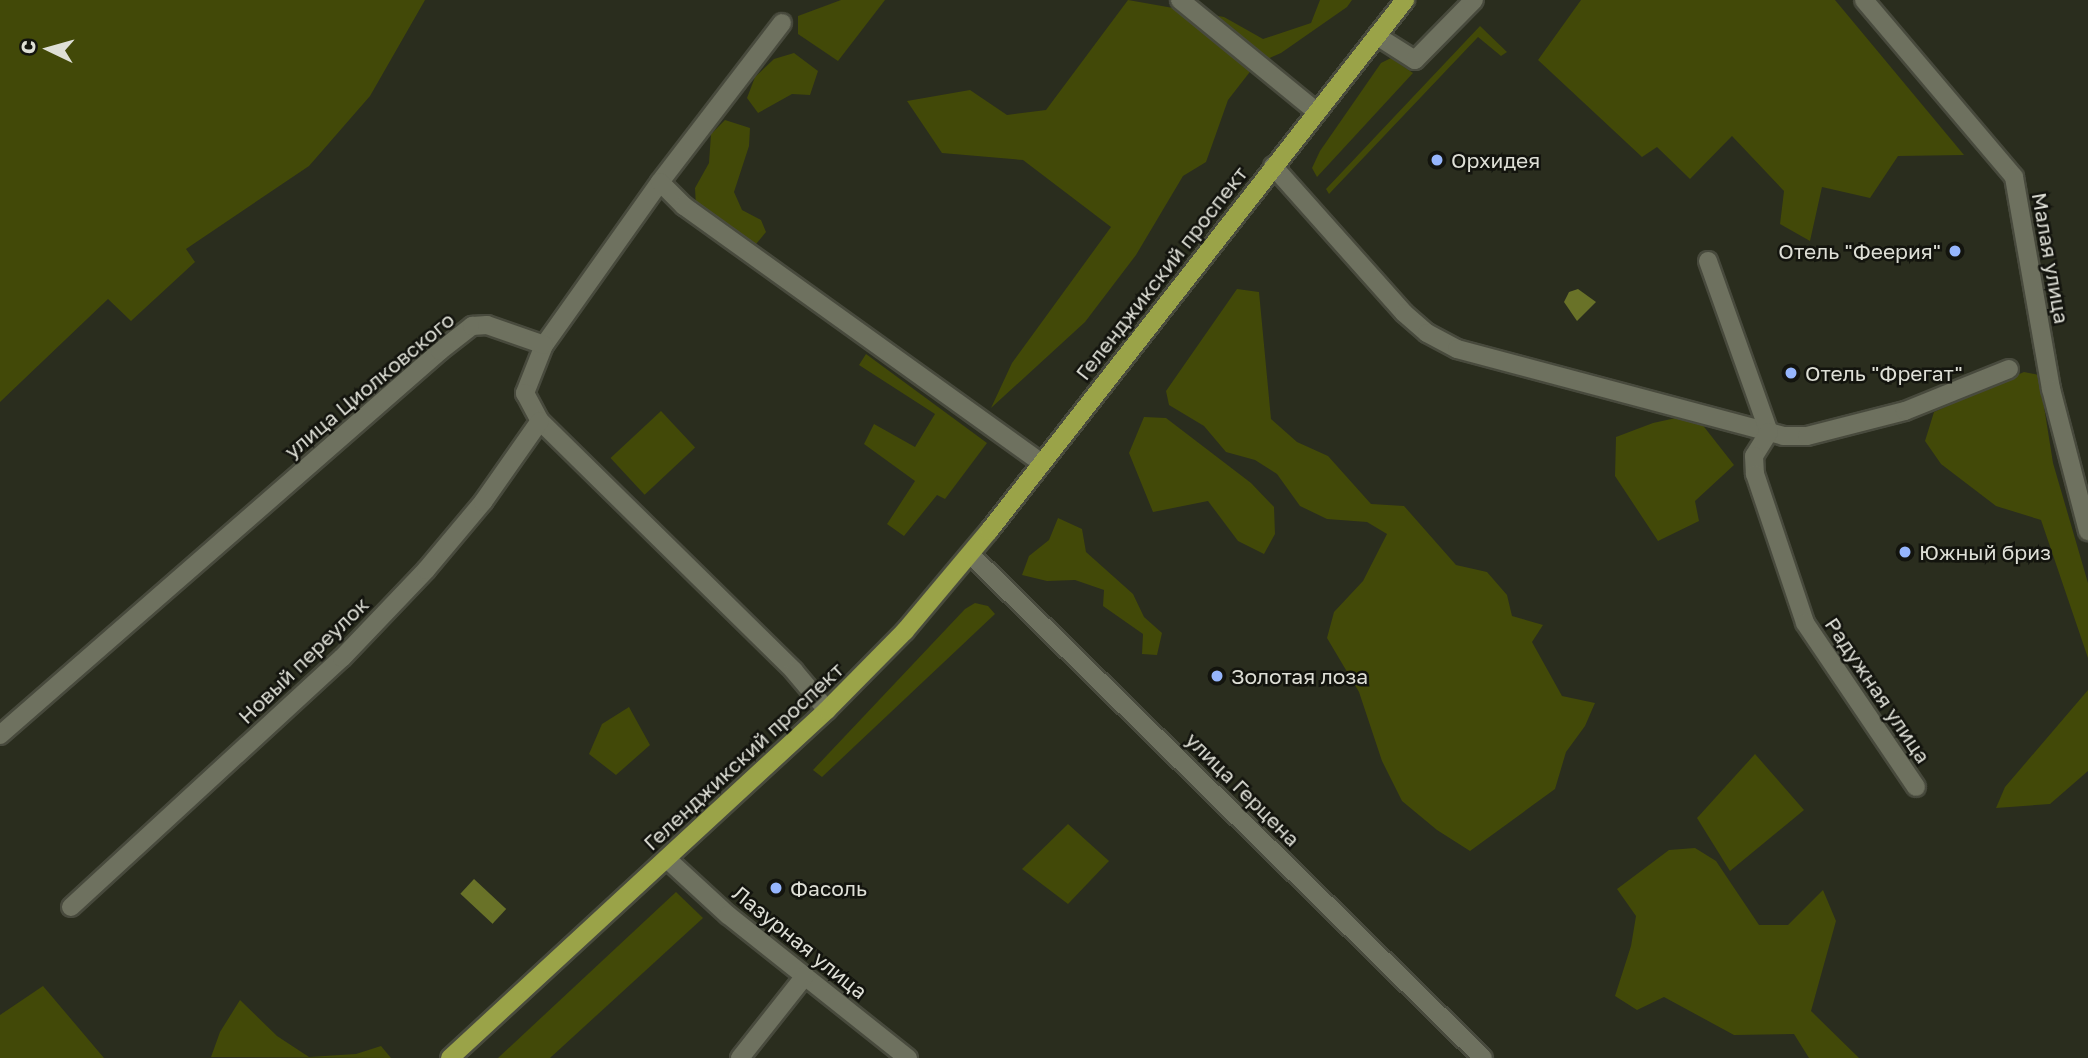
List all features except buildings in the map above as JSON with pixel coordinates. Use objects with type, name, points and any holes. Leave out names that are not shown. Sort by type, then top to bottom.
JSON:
[{"type":"main road","name":"Геленджикский проспект","points":[[450,1058],[827,709],[905,631],[970,554],[1405,0]]},
{"type":"street","points":[[1180,0],[1317,112]]},
{"type":"street","points":[[1377,36],[1415,60],[1474,0]]},
{"type":"street","name":"Малая улица","points":[[1864,0],[2014,177],[2051,389],[2088,531]]},
{"type":"street","points":[[782,23],[660,182],[544,345],[525,393],[540,421],[794,671],[827,709]]},
{"type":"street","points":[[1273,166],[1404,313],[1427,333],[1457,349],[1783,436],[1807,436],[1905,411],[2009,369]]},
{"type":"street","points":[[660,182],[684,206],[1041,463]]},
{"type":"street","points":[[1708,261],[1769,432]]},
{"type":"street","name":"улица Циолковского","points":[[0,735],[421,367],[472,327],[486,325],[544,345]]},
{"type":"street","name":"Новый переулок","points":[[71,907],[342,658],[434,560],[483,502],[540,421]]},
{"type":"street","name":"Радужная улица","points":[[1769,432],[1754,456],[1755,474],[1805,623],[1916,787]]},
{"type":"street","name":"улица Герцена","points":[[970,554],[1483,1058]]},
{"type":"street","name":"Лазурная улица","points":[[667,859],[728,915],[908,1058]]},
{"type":"street","points":[[740,1058],[805,976]]},
{"type":"shaded area","points":[[0,0],[425,0],[370,96],[309,166],[186,249],[195,262],[131,321],[108,299],[0,402]]},
{"type":"shaded area","points":[[841,0],[885,0],[838,61],[798,34],[798,16]]},
{"type":"shaded area","points":[[1128,0],[1224,17],[1263,39],[1311,23],[1320,0],[1352,0],[1347,7],[1281,53],[1256,64],[1228,100],[1206,162],[1183,176],[1136,255],[1085,322],[991,408],[1012,363],[1111,227],[1023,160],[942,153],[907,101],[970,90],[1007,115],[1046,110]]},
{"type":"shaded area","points":[[1581,0],[1835,0],[1964,155],[1898,156],[1870,198],[1822,187],[1810,241],[1780,224],[1784,191],[1732,136],[1690,179],[1657,147],[1642,157],[1538,60]]},
{"type":"shaded area","points":[[1480,26],[1507,52],[1501,56],[1478,37],[1329,194],[1326,189]]},
{"type":"shaded area","points":[[794,53],[818,71],[810,95],[792,94],[758,113],[747,98],[755,77],[774,59]]},
{"type":"shaded area","points":[[1391,58],[1413,73],[1317,177],[1312,168],[1320,151],[1381,63]]},
{"type":"shaded area","points":[[725,120],[750,128],[749,146],[734,192],[742,210],[761,220],[766,232],[756,244],[735,236],[720,220],[696,207],[695,188],[709,163],[711,134]]},
{"type":"shaded area","points":[[1237,289],[1259,292],[1271,419],[1297,442],[1328,456],[1371,504],[1404,506],[1456,565],[1487,572],[1507,595],[1512,616],[1543,625],[1532,642],[1562,696],[1595,703],[1585,726],[1566,752],[1555,789],[1470,851],[1437,830],[1402,801],[1382,761],[1359,692],[1327,638],[1334,612],[1363,581],[1387,534],[1367,522],[1327,519],[1300,506],[1277,474],[1255,460],[1226,452],[1204,426],[1169,405],[1166,391]]},
{"type":"shaded area","points":[[1578,289],[1596,302],[1577,321],[1564,302],[1569,292]]},
{"type":"shaded area","points":[[866,354],[987,443],[945,499],[937,495],[904,536],[887,524],[915,481],[864,444],[874,424],[915,447],[935,414],[859,365]]},
{"type":"shaded area","points":[[2024,372],[2039,375],[2053,463],[2088,583],[2088,658],[2041,520],[1996,506],[1941,464],[1925,441],[1934,412]]},
{"type":"shaded area","points":[[661,411],[695,448],[645,495],[611,458]]},
{"type":"shaded area","points":[[1694,414],[1734,465],[1695,501],[1699,521],[1658,541],[1615,476],[1616,437],[1653,423]]},
{"type":"shaded area","points":[[1144,417],[1166,418],[1251,483],[1274,507],[1275,534],[1264,554],[1238,541],[1208,501],[1153,512],[1129,453]]},
{"type":"shaded area","points":[[1058,518],[1082,529],[1086,552],[1133,594],[1144,617],[1162,633],[1157,655],[1142,654],[1143,634],[1103,606],[1104,590],[1075,580],[1047,581],[1022,575],[1029,556],[1049,540]]},
{"type":"shaded area","points":[[975,603],[988,606],[995,614],[822,777],[813,770],[965,609]]},
{"type":"shaded area","points":[[2088,690],[2088,771],[2050,804],[1996,808],[2005,787]]},
{"type":"shaded area","points":[[629,707],[650,745],[616,775],[589,754],[602,724]]},
{"type":"shaded area","points":[[1755,754],[1804,810],[1730,871],[1697,818]]},
{"type":"shaded area","points":[[1068,824],[1109,861],[1068,904],[1022,869]]},
{"type":"shaded area","points":[[1695,848],[1716,861],[1759,925],[1788,925],[1823,890],[1836,921],[1811,1011],[1859,1058],[1809,1058],[1794,1034],[1734,1035],[1664,997],[1637,1010],[1615,996],[1631,946],[1636,916],[1617,889],[1669,850]]},
{"type":"shaded area","points":[[474,879],[506,909],[493,924],[460,894]]},
{"type":"shaded area","points":[[676,892],[703,918],[550,1058],[498,1058]]},
{"type":"shaded area","points":[[43,986],[104,1058],[0,1058],[0,1015]]},
{"type":"shaded area","points":[[240,1000],[277,1036],[309,1057],[356,1054],[381,1046],[391,1058],[211,1057],[220,1032]]},
{"type":"place","name":"Орхидея","points":[[1437,160]]},
{"type":"place","name":"Отель \"Феерия\"","points":[[1955,251]]},
{"type":"place","name":"Отель \"Фрегат\"","points":[[1791,373]]},
{"type":"place","name":"Южный бриз","points":[[1905,552]]},
{"type":"place","name":"Золотая лоза","points":[[1217,676]]},
{"type":"place","name":"Фасоль","points":[[776,888]]}]
